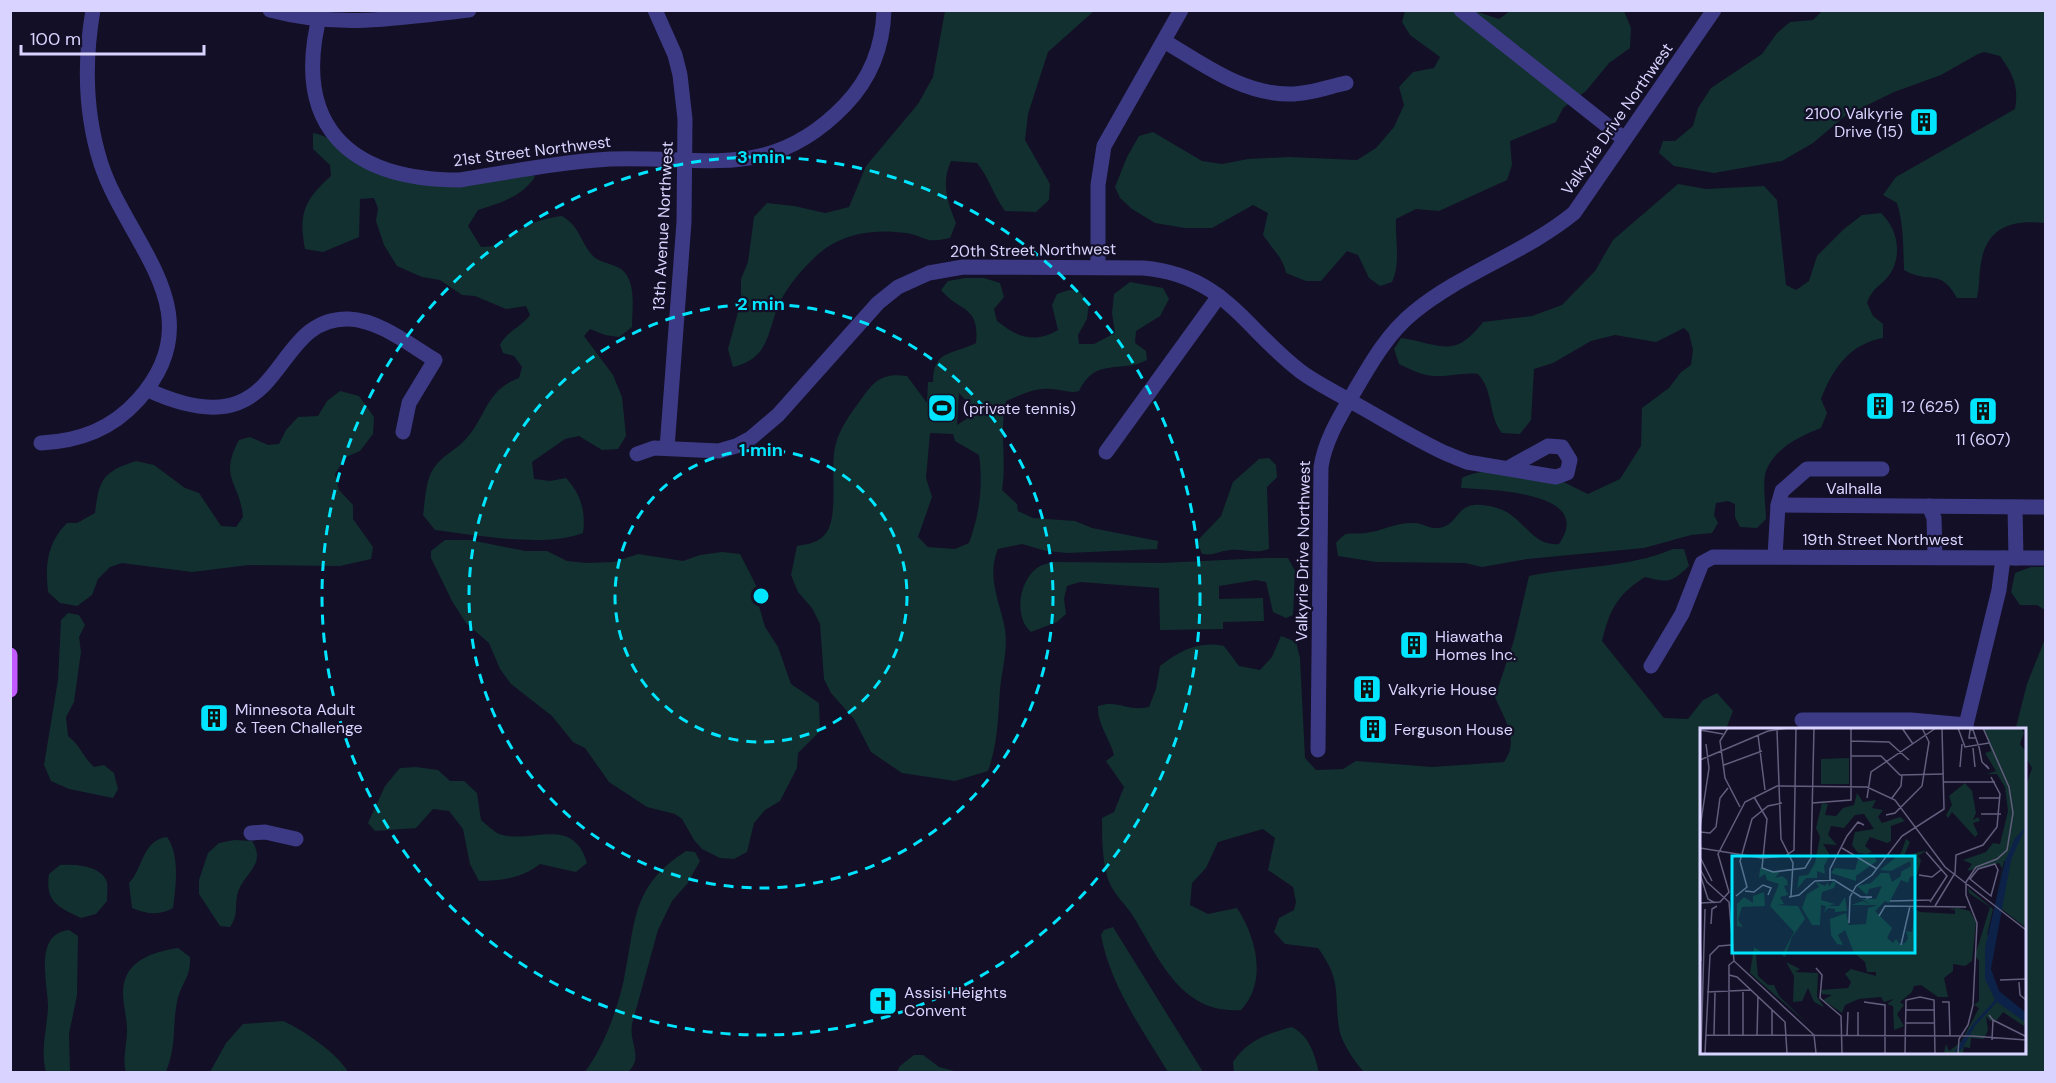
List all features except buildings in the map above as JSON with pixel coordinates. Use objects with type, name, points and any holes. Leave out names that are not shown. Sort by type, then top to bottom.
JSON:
[{"type":"main road","points":[[10,655],[10,690]]},
{"type":"street","points":[[41,443],[71,440],[106,427],[121,418],[148,390],[157,375],[167,342],[167,305],[153,262],[110,187],[95,142],[87,96],[88,51],[93,10]]},
{"type":"street","points":[[270,10],[367,22],[469,10]]},
{"type":"street","name":"13th Avenue Northwest","points":[[655,10],[675,55],[680,75],[685,119],[684,222],[667,448]]},
{"type":"street","name":"21st Street Northwest","points":[[320,16],[312,71],[323,117],[332,135],[345,149],[379,167],[418,177],[460,180],[589,161],[741,161],[762,157],[801,142],[818,130],[850,100],[866,79],[876,59],[884,10]]},
{"type":"street","points":[[1098,267],[1098,185],[1104,146],[1181,10]]},
{"type":"street","points":[[1461,10],[1624,139]]},
{"type":"street","name":"Valkyrie Drive Northwest","points":[[1318,750],[1321,467],[1327,442],[1349,400],[1387,339],[1414,312],[1463,278],[1567,219],[1585,198],[1714,10]]},
{"type":"street","points":[[1164,41],[1232,81],[1266,92],[1302,94],[1346,83]]},
{"type":"street","name":"20th Street Northwest","points":[[637,454],[654,448],[719,451],[751,438],[778,415],[878,303],[898,287],[913,279],[944,269],[963,267],[1098,267],[1143,268],[1170,272],[1200,285],[1219,296],[1248,320],[1299,370],[1349,400],[1428,445],[1459,459],[1510,467]]},
{"type":"street","points":[[1107,452],[1219,296]]},
{"type":"street","points":[[148,390],[166,398],[205,408],[223,407],[243,401],[272,378],[308,332],[321,324],[350,319],[376,326],[435,360],[409,403],[403,432]]},
{"type":"street","name":"Valhalla","points":[[1775,556],[1778,505],[1782,491],[1807,469],[1882,469]]},
{"type":"street","name":"Valhalla","points":[[1778,505],[2046,507]]},
{"type":"street","points":[[1929,506],[1934,518],[1935,557]]},
{"type":"street","points":[[1802,720],[1911,720],[1965,727],[2009,558],[2015,507]]},
{"type":"street","name":"19th Street Northwest","points":[[1651,666],[1682,614],[1702,563],[1721,555],[2046,558]]},
{"type":"street","points":[[251,833],[265,832],[296,839]]},
{"type":"green space","points":[[1823,10],[2045,11],[2045,223],[2009,225],[1993,236],[1982,256],[1977,298],[1957,298],[1940,279],[1904,270],[1902,228],[1897,203],[1883,195],[1896,177],[2015,109],[2014,81],[2000,56],[1984,52],[1978,54],[1941,75],[1894,92],[1845,116],[1813,143],[1782,161],[1714,173],[1674,166],[1659,153],[1663,141],[1675,141],[1693,126],[1698,108],[1711,88],[1762,54],[1777,33],[1790,22],[1813,20]]},
{"type":"green space","points":[[945,11],[1094,11],[1048,52],[1028,114],[1025,140],[1050,184],[1049,200],[1036,212],[1005,211],[977,163],[951,161],[946,177],[946,192],[956,223],[950,238],[930,240],[906,233],[885,231],[854,235],[826,248],[789,287],[779,304],[768,338],[756,356],[733,367],[728,349],[741,301],[741,279],[748,262],[754,217],[767,203],[825,213],[849,207],[866,166],[918,104],[933,77]]},
{"type":"green space","points":[[1405,11],[1475,11],[1499,19],[1510,11],[1624,11],[1631,28],[1630,48],[1609,63],[1586,91],[1563,108],[1556,122],[1510,141],[1512,165],[1507,180],[1439,211],[1416,209],[1396,219],[1395,274],[1392,282],[1380,286],[1369,278],[1358,255],[1347,251],[1321,281],[1306,281],[1286,273],[1280,258],[1263,235],[1268,213],[1253,205],[1212,228],[1185,228],[1155,223],[1132,209],[1120,198],[1115,187],[1127,157],[1139,136],[1153,132],[1202,161],[1222,164],[1248,159],[1289,157],[1357,160],[1376,148],[1394,127],[1404,105],[1399,87],[1413,72],[1434,68],[1440,57],[1410,35],[1402,22]]},
{"type":"green space","points":[[313,133],[333,140],[394,179],[435,179],[524,169],[535,177],[529,184],[510,198],[478,210],[468,226],[481,247],[498,244],[519,230],[545,219],[562,216],[572,224],[595,258],[621,269],[626,274],[632,288],[632,327],[619,337],[590,329],[584,336],[613,375],[622,397],[626,436],[618,449],[602,450],[579,436],[565,439],[532,462],[534,479],[550,481],[566,478],[571,484],[581,504],[584,518],[583,533],[549,540],[490,537],[435,530],[423,515],[428,483],[434,468],[464,441],[477,424],[492,397],[508,383],[519,378],[522,367],[514,356],[503,353],[500,345],[506,336],[530,315],[526,306],[506,309],[475,296],[462,295],[440,280],[422,277],[397,266],[384,245],[376,221],[378,208],[374,198],[360,199],[359,237],[323,252],[305,249],[302,226],[306,208],[315,192],[331,176],[330,165],[313,149]]},
{"type":"green space","points":[[1678,184],[1706,189],[1764,186],[1777,200],[1786,285],[1796,290],[1809,281],[1817,256],[1862,215],[1881,213],[1887,219],[1894,234],[1897,250],[1894,266],[1887,278],[1872,293],[1867,303],[1873,316],[1883,324],[1883,338],[1861,346],[1844,359],[1831,377],[1821,399],[1827,413],[1821,428],[1789,444],[1770,463],[1764,482],[1766,519],[1757,528],[1740,527],[1735,517],[1735,504],[1728,501],[1716,503],[1714,515],[1718,523],[1712,533],[1691,535],[1644,548],[1527,559],[1482,567],[1465,563],[1376,562],[1338,556],[1336,543],[1346,534],[1372,532],[1407,523],[1437,528],[1445,526],[1465,508],[1472,505],[1497,508],[1506,512],[1541,541],[1559,544],[1567,526],[1563,513],[1552,504],[1514,493],[1461,488],[1462,478],[1483,472],[1523,472],[1558,480],[1588,494],[1620,479],[1641,446],[1642,408],[1669,388],[1681,372],[1691,365],[1693,350],[1689,333],[1684,328],[1656,342],[1615,335],[1591,341],[1553,363],[1534,369],[1531,420],[1520,434],[1502,433],[1495,419],[1487,388],[1478,374],[1430,376],[1421,374],[1399,364],[1394,349],[1401,338],[1437,346],[1455,345],[1473,334],[1483,322],[1532,316],[1562,305],[1595,271],[1613,240]]},
{"type":"green space","points":[[984,278],[1000,283],[1004,297],[994,309],[997,321],[1019,335],[1033,338],[1058,330],[1052,305],[1057,294],[1069,290],[1079,291],[1089,303],[1087,319],[1078,335],[1079,344],[1094,344],[1115,333],[1112,313],[1114,294],[1130,282],[1163,288],[1169,299],[1160,316],[1136,331],[1135,343],[1146,351],[1147,360],[1093,373],[1079,391],[1039,389],[1006,401],[1003,423],[1002,490],[1017,504],[1018,511],[1033,518],[1075,521],[1092,528],[1158,541],[1157,549],[1068,553],[1046,551],[1022,544],[998,549],[993,569],[1006,644],[994,750],[988,771],[955,781],[902,773],[871,752],[854,719],[831,693],[824,679],[820,624],[812,608],[798,592],[791,575],[797,546],[820,539],[830,525],[835,447],[846,421],[867,392],[880,379],[899,375],[907,376],[927,403],[928,382],[933,382],[936,364],[946,355],[976,343],[975,322],[971,315],[941,290],[948,281]],"holes":[[[959,393],[971,406],[968,418],[957,425]],[[930,433],[953,434],[955,441],[979,455],[981,478],[976,521],[969,543],[955,549],[928,547],[918,537],[932,497],[926,478]]]},
{"type":"green space","points":[[340,391],[359,396],[374,417],[373,434],[360,451],[346,457],[335,474],[339,490],[353,505],[353,519],[373,547],[371,559],[340,566],[249,565],[192,572],[122,563],[110,567],[98,579],[92,595],[77,606],[60,603],[48,592],[47,564],[55,538],[67,523],[77,523],[95,513],[101,485],[104,479],[116,469],[136,461],[154,465],[185,488],[199,493],[221,526],[236,527],[243,517],[230,472],[230,463],[239,440],[250,437],[268,445],[279,444],[286,430],[298,417],[318,416],[327,401]]},
{"type":"green space","points":[[1269,458],[1276,465],[1277,477],[1267,487],[1269,549],[1230,550],[1202,554],[1197,541],[1221,516],[1233,482],[1259,459]]},
{"type":"green space","points":[[445,540],[470,540],[525,551],[547,551],[567,561],[587,563],[614,562],[638,554],[683,561],[700,555],[722,552],[740,554],[759,591],[759,606],[765,627],[778,647],[791,684],[819,703],[820,731],[798,753],[797,768],[780,801],[765,810],[754,823],[747,852],[734,859],[720,858],[702,849],[682,819],[675,814],[647,807],[609,782],[585,748],[573,742],[552,716],[511,684],[500,669],[489,643],[466,623],[452,601],[431,558],[431,551]]},
{"type":"green space","points":[[1673,549],[1684,549],[1689,566],[1673,579],[1665,581],[1645,577],[1628,590],[1612,611],[1602,641],[1664,718],[1688,719],[1703,700],[1717,693],[1733,711],[1726,728],[1700,728],[1700,1053],[2026,1053],[2026,786],[2032,768],[2026,758],[2026,728],[2016,727],[2027,684],[2045,639],[2045,1072],[1364,1072],[1340,1034],[1336,987],[1326,959],[1318,948],[1285,944],[1274,932],[1279,918],[1294,910],[1296,902],[1293,887],[1268,870],[1275,838],[1263,829],[1218,842],[1206,868],[1192,883],[1190,905],[1208,914],[1237,908],[1249,932],[1254,945],[1257,973],[1249,998],[1241,1010],[1220,1009],[1203,1003],[1188,994],[1163,966],[1133,916],[1114,891],[1105,867],[1102,818],[1114,812],[1124,787],[1106,761],[1114,755],[1101,725],[1098,706],[1111,704],[1135,708],[1149,707],[1156,689],[1160,666],[1175,655],[1198,646],[1224,646],[1239,666],[1260,670],[1272,657],[1281,636],[1296,642],[1300,658],[1305,758],[1316,770],[1343,769],[1356,761],[1432,767],[1504,762],[1509,754],[1511,738],[1495,697],[1514,640],[1529,576],[1639,560]]},
{"type":"green space","points":[[1288,558],[1295,571],[1293,615],[1286,618],[1273,612],[1266,582],[1256,580],[1219,586],[1219,599],[1263,598],[1264,621],[1223,622],[1223,629],[1160,630],[1159,588],[1080,582],[1067,586],[1064,599],[1066,614],[1057,622],[1031,632],[1022,617],[1021,598],[1027,579],[1040,566],[1054,562],[1161,563]]},
{"type":"green space","points":[[2031,567],[2045,567],[2045,610],[2037,605],[2020,605],[2011,592],[2015,573]]},
{"type":"green space","points":[[68,613],[79,615],[85,625],[79,637],[81,652],[74,702],[66,717],[68,736],[94,767],[104,765],[114,773],[118,789],[113,798],[69,789],[51,781],[44,765],[58,680],[61,620]]},
{"type":"green space","points":[[416,767],[438,770],[450,781],[464,781],[477,793],[481,820],[499,834],[511,836],[561,835],[572,839],[581,848],[587,863],[576,872],[540,864],[526,873],[511,878],[479,881],[470,864],[463,829],[449,811],[433,809],[416,828],[375,831],[368,823],[385,786],[400,768]]},
{"type":"green space","points":[[167,837],[175,862],[176,881],[173,908],[152,913],[132,908],[129,883],[152,843]]},
{"type":"green space","points":[[234,840],[252,841],[257,857],[252,870],[239,888],[233,923],[230,927],[220,926],[199,894],[199,880],[208,853],[219,843]]},
{"type":"green space","points":[[686,851],[695,852],[700,861],[687,884],[672,901],[658,930],[632,1024],[636,1056],[633,1066],[628,1072],[585,1072],[604,1040],[614,1016],[624,979],[638,907],[654,878]]},
{"type":"green space","points":[[60,865],[86,867],[104,876],[107,882],[107,901],[96,914],[81,918],[60,907],[51,897],[49,874]]},
{"type":"green space","points":[[1113,927],[1203,1072],[1168,1072],[1119,989],[1105,953],[1101,935],[1104,930]]},
{"type":"green space","points":[[69,930],[78,936],[77,995],[69,1034],[70,1072],[46,1072],[44,1040],[48,1007],[45,961],[51,940],[58,933]]},
{"type":"green space","points":[[178,948],[190,957],[190,964],[177,1002],[173,1044],[166,1072],[126,1072],[127,1026],[124,982],[128,973],[141,960],[158,952]]},
{"type":"green space","points":[[283,1021],[319,1043],[348,1072],[210,1072],[226,1043],[243,1024]]},
{"type":"green space","points":[[1292,1027],[1307,1041],[1319,1072],[1234,1072],[1233,1062],[1251,1043],[1266,1035]]},
{"type":"green space","points":[[914,1055],[923,1055],[939,1067],[958,1072],[897,1072],[900,1066]]},
{"type":"place","name":"2100 Valkyrie Drive (15)","points":[[1924,122]]},
{"type":"place","name":"12 (625)","points":[[1880,406]]},
{"type":"place","name":"(private tennis)","points":[[942,408]]},
{"type":"place","name":"11 (607)","points":[[1983,411]]},
{"type":"place","name":"Hiawatha Homes Inc.","points":[[1414,645]]},
{"type":"place","name":"Valkyrie House","points":[[1367,689]]},
{"type":"place","name":"Minnesota Adult & Teen Challenge","points":[[214,718]]},
{"type":"place","name":"Ferguson House","points":[[1373,729]]},
{"type":"place","name":"Assisi Heights Convent","points":[[883,1001]]}]
